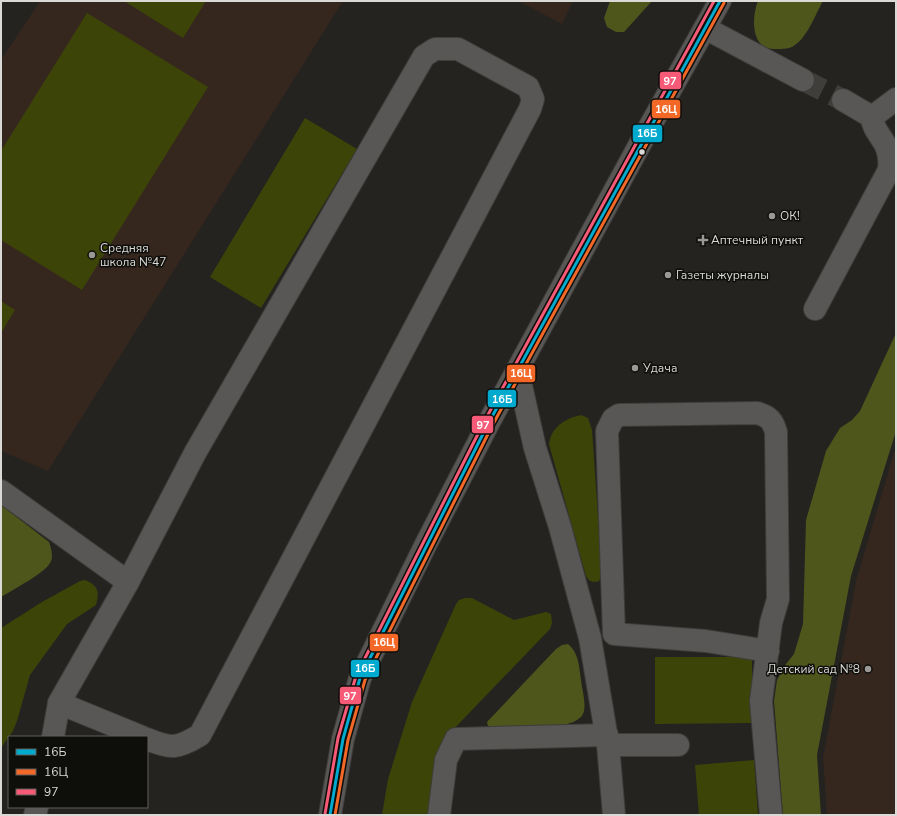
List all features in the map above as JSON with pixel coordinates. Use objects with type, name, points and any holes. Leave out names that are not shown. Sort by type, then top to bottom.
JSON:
[{"type":"street","points":[[330,815],[343,740],[360,678],[425,546],[488,424],[518,372],[640,144],[720,1]]},
{"type":"street","points":[[705,28],[803,80]]},
{"type":"street","points":[[53,736],[59,703],[128,582],[194,452],[424,56],[435,49],[458,49],[528,88],[533,99],[530,109],[200,735],[184,744],[166,747],[148,739]]},
{"type":"street","points":[[872,117],[896,99]]},
{"type":"street","points":[[815,309],[889,170],[890,158],[886,145],[874,124],[872,117],[843,100]]},
{"type":"street","points":[[518,372],[535,448],[560,527],[590,638],[608,740],[614,815]]},
{"type":"street","points":[[614,634],[607,431],[613,419],[619,415],[757,413],[766,415],[773,421],[776,432],[778,600],[771,623],[761,702],[770,815]]},
{"type":"street","points":[[1,491],[128,582]]},
{"type":"street","points":[[590,638],[614,634],[706,641],[768,651]]},
{"type":"street","points":[[59,703],[140,736]]},
{"type":"street","points":[[439,815],[446,760],[456,739],[608,740],[678,745]]},
{"type":"shaded area","name":"Средняя школа №47","points":[[40,1],[343,1],[48,471],[1,451],[1,60]]},
{"type":"shaded area","points":[[518,1],[573,1],[562,24]]},
{"type":"shaded area","name":"Детский сад №8","points":[[896,446],[896,815],[827,815],[823,758],[856,581]]},
{"type":"green space","points":[[124,1],[206,1],[183,38]]},
{"type":"green space","points":[[610,1],[652,1],[624,32],[616,32],[607,27],[604,18]]},
{"type":"green space","points":[[758,1],[823,1],[802,38],[790,48],[776,49],[768,48],[762,45],[757,39],[754,16]]},
{"type":"green space","points":[[87,13],[208,87],[82,290],[1,240],[1,151]]},
{"type":"green space","points":[[305,118],[357,149],[261,308],[210,277]]},
{"type":"green space","points":[[1,301],[15,310],[1,333]]},
{"type":"green space","points":[[896,333],[896,431],[851,576],[817,755],[821,815],[783,815],[774,701],[777,680],[786,664],[794,654],[803,624],[806,520],[826,451],[840,428],[852,420],[860,411]]},
{"type":"green space","points":[[581,415],[588,418],[592,430],[602,574],[599,581],[595,582],[591,582],[586,576],[549,444],[550,438],[560,424],[570,418]]},
{"type":"green space","points":[[1,505],[49,542],[52,555],[51,561],[47,567],[28,581],[1,597]]},
{"type":"green space","points":[[85,580],[93,584],[97,590],[98,596],[96,605],[67,624],[30,675],[17,721],[13,731],[8,736],[1,748],[1,628],[42,602],[80,581]]},
{"type":"green space","points":[[472,598],[514,620],[546,612],[551,614],[552,623],[550,629],[449,734],[429,815],[382,815],[388,779],[412,702],[456,604],[459,600]]},
{"type":"green space","points":[[568,644],[572,648],[578,660],[585,706],[583,714],[577,720],[554,727],[524,729],[488,726],[487,722],[556,649],[562,645]]},
{"type":"green space","points":[[655,657],[752,657],[752,723],[655,724]]},
{"type":"green space","points":[[754,760],[758,815],[699,815],[695,765]]},
{"type":"tunnel","points":[[803,80],[843,100]]},
{"type":"transit line","name":"97","points":[[325,814],[338,738],[356,676],[484,422],[714,1]]},
{"type":"transit line","name":"16Б","points":[[330,815],[343,739],[360,678],[488,424],[720,1]]},
{"type":"transit line","name":"16Ц","points":[[335,815],[348,740],[365,680],[492,426],[724,3]]},
{"type":"place","name":"ОК!","points":[[772,216]]},
{"type":"place","name":"Аптечный пункт","points":[[703,240]]},
{"type":"place","name":"Средняя школа №47","points":[[92,255]]},
{"type":"place","name":"Газеты журналы","points":[[668,275]]},
{"type":"place","name":"Удача","points":[[635,368]]},
{"type":"place","name":"Детский сад №8","points":[[868,669]]}]
